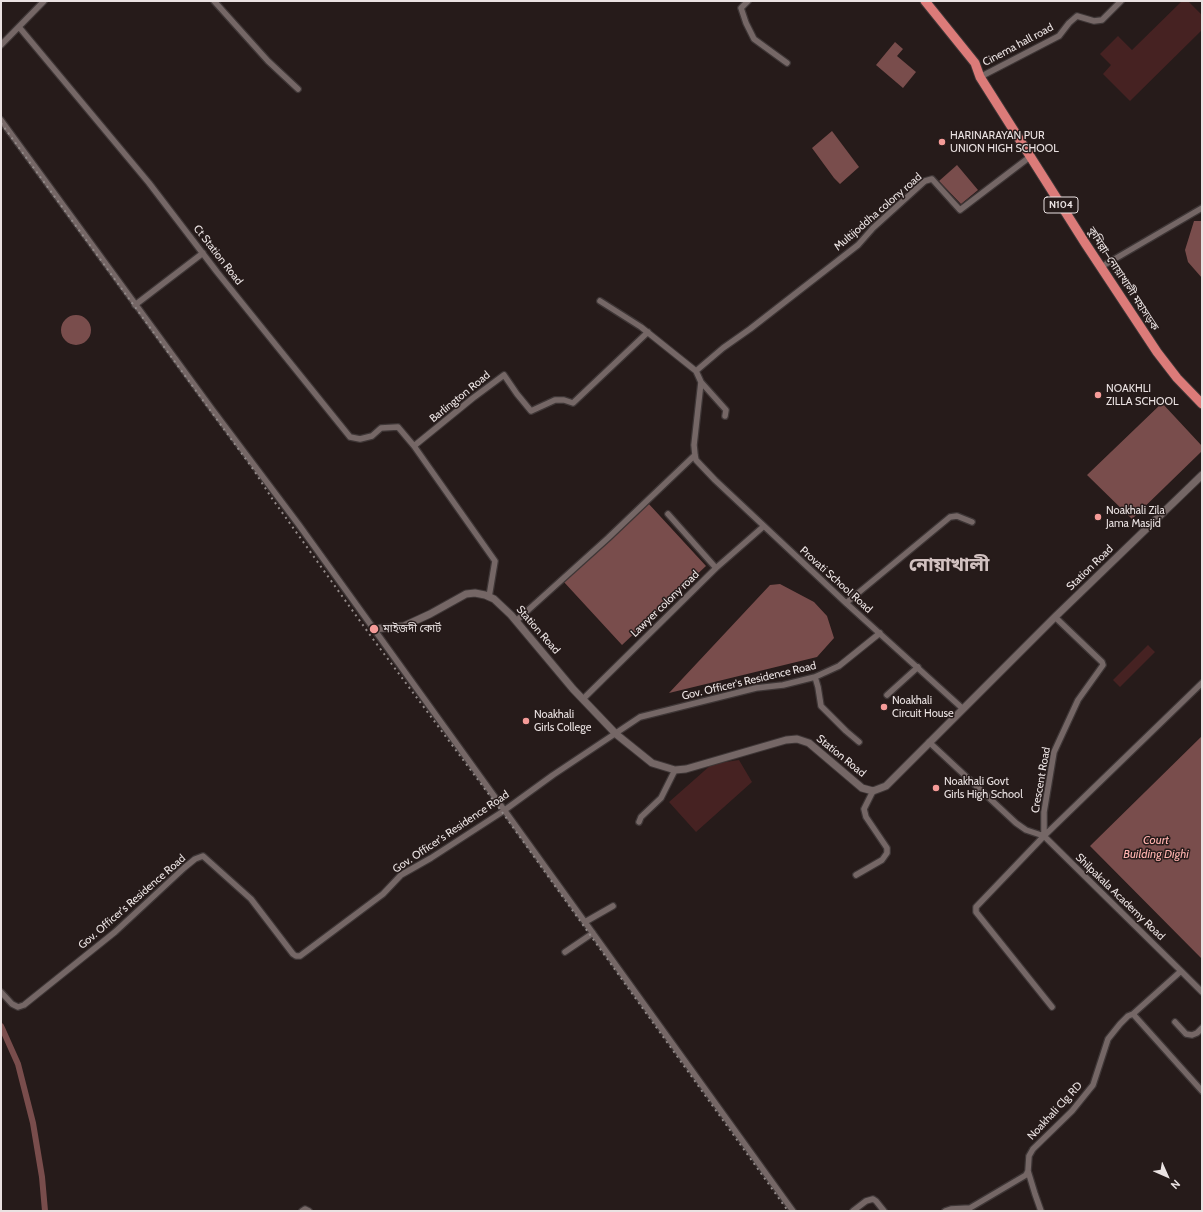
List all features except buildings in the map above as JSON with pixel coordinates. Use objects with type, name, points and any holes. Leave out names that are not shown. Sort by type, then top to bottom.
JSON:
[{"type":"highway","name":"কুমিল্লা–নোয়াখালী মহাসড়ক","points":[[925,1],[975,63],[980,76],[1156,352],[1177,378],[1202,404]]},
{"type":"street","points":[[1,45],[44,1]]},
{"type":"street","points":[[214,1],[268,61],[298,88]]},
{"type":"street","points":[[748,1],[741,8],[754,39],[787,63]]},
{"type":"street","name":"Cinema hall road","points":[[980,76],[1059,36],[1069,23],[1077,16],[1094,21],[1102,20],[1121,1]]},
{"type":"street","name":"Ct Station Road","points":[[19,27],[149,183],[350,437],[360,439],[372,436],[381,428],[398,426],[414,446]]},
{"type":"street","points":[[1,120],[135,305],[374,629],[793,1211]]},
{"type":"street","name":"Multijoddha colony road","points":[[699,370],[723,348],[750,329],[858,244],[872,228],[925,181],[932,179],[960,210],[1031,156]]},
{"type":"street","points":[[1101,267],[1202,208]]},
{"type":"street","points":[[135,305],[203,253]]},
{"type":"street","points":[[516,621],[608,538],[694,456],[701,382],[699,370],[648,332],[600,301]]},
{"type":"street","name":"Barlington Road","points":[[414,446],[504,374],[517,394],[531,411],[555,400],[564,400],[573,403],[648,332]]},
{"type":"street","points":[[701,382],[726,410],[725,416]]},
{"type":"street","points":[[414,446],[495,561],[488,597]]},
{"type":"street","name":"Provati School Road","points":[[694,456],[715,480],[742,506],[962,708]]},
{"type":"street","name":"Station Road","points":[[374,629],[404,626],[430,614],[466,594],[475,593],[488,597],[494,599],[516,621],[583,699],[616,734],[652,763],[675,770],[686,769],[786,740],[797,739],[809,743],[862,788],[873,791],[886,786],[962,708],[1202,475]]},
{"type":"street","points":[[668,514],[716,568]]},
{"type":"street","points":[[846,603],[950,517],[957,516],[972,522]]},
{"type":"street","name":"Lawyer colony road","points":[[583,699],[716,568],[764,526]]},
{"type":"street","name":"Crescent Road","points":[[1044,836],[1044,812],[1054,752],[1078,700],[1103,665],[1102,662],[1055,617]]},
{"type":"street","name":"Gov. Officer's Residence Road","points":[[1,992],[12,1004],[18,1007],[24,1005],[115,932],[184,868],[195,859],[204,856],[245,894],[293,954],[300,956],[382,894],[401,875],[431,858],[502,812],[504,809],[640,718],[756,688],[783,685],[815,677],[839,666],[880,633]]},
{"type":"street","points":[[887,695],[918,667]]},
{"type":"street","points":[[815,677],[821,706],[859,742]]},
{"type":"street","points":[[1052,1007],[975,909],[1044,836],[1202,683]]},
{"type":"street","points":[[929,742],[1016,823],[1026,830],[1044,836]]},
{"type":"street","points":[[639,822],[641,817],[662,798],[675,770]]},
{"type":"street","points":[[856,875],[882,860],[887,853],[887,848],[873,829],[864,809],[873,791]]},
{"type":"street","name":"Shilpakala Academy Road","points":[[1044,836],[1202,992]]},
{"type":"street","points":[[585,922],[613,906]]},
{"type":"street","points":[[565,952],[593,933]]},
{"type":"street","name":"Noakhali Clg RD","points":[[1028,1170],[1029,1156],[1033,1149],[1068,1116],[1093,1084],[1108,1039],[1128,1016],[1133,1014],[1181,971]]},
{"type":"street","points":[[1133,1014],[1202,1091]]},
{"type":"street","points":[[1175,1022],[1186,1034],[1192,1035],[1197,1033],[1202,1028]]},
{"type":"street","points":[[946,1211],[950,1208],[970,1208],[1026,1175],[1028,1170]]},
{"type":"street","points":[[1028,1170],[1034,1194],[1041,1211]]},
{"type":"street","points":[[853,1211],[866,1201],[873,1199],[876,1200],[884,1211]]},
{"type":"street","points":[[302,1211],[305,1209],[309,1211]]},
{"type":"shaded area","points":[[1182,1],[1188,1],[1202,15],[1202,30],[1130,101],[1103,74],[1111,65],[1100,54],[1118,36],[1132,50]]},
{"type":"shaded area","points":[[1148,645],[1155,652],[1120,687],[1113,680]]},
{"type":"shaded area","points":[[739,760],[752,782],[696,832],[669,802],[712,764]]},
{"type":"water","points":[[895,42],[903,49],[897,56],[916,72],[903,88],[876,65]]},
{"type":"water","points":[[832,131],[859,167],[840,184],[812,148]]},
{"type":"water","points":[[957,165],[978,190],[961,204],[939,181]]},
{"type":"water","points":[[1194,221],[1202,221],[1202,278],[1188,262],[1185,250]]},
{"type":"water","points":[[76,315],[87,319],[91,330],[87,341],[76,345],[65,341],[61,330],[65,319]]},
{"type":"water","points":[[1162,403],[1202,446],[1202,451],[1132,519],[1087,475]]},
{"type":"water","points":[[648,503],[706,566],[622,645],[563,581]]},
{"type":"water","points":[[780,584],[814,602],[827,616],[834,638],[817,657],[669,693],[770,585]]},
{"type":"water","name":"Court Building Dighi","points":[[1202,736],[1202,959],[1090,846]]},
{"type":"waterway","points":[[1,1026],[18,1064],[33,1123],[42,1177],[45,1211]]},
{"type":"railway","points":[[1,123],[253,469],[271,497],[370,635],[502,812],[788,1211]]},
{"type":"place","name":"HARINARAYAN PUR UNION HIGH SCHOOL","points":[[942,142]]},
{"type":"place","name":"NOAKHLI ZILLA SCHOOL","points":[[1098,395]]},
{"type":"place","name":"Noakhali Zila Jama Masjid","points":[[1098,517]]},
{"type":"place","name":"মাইজদী কোর্ট","points":[[374,629]]},
{"type":"place","name":"Noakhali Circuit House","points":[[884,707]]},
{"type":"place","name":"Noakhali Girls College","points":[[526,721]]},
{"type":"place","name":"Noakhali Govt Girls High School","points":[[936,788]]},
{"type":"district","name":"নোয়াখালী","points":[[949,565]]}]
